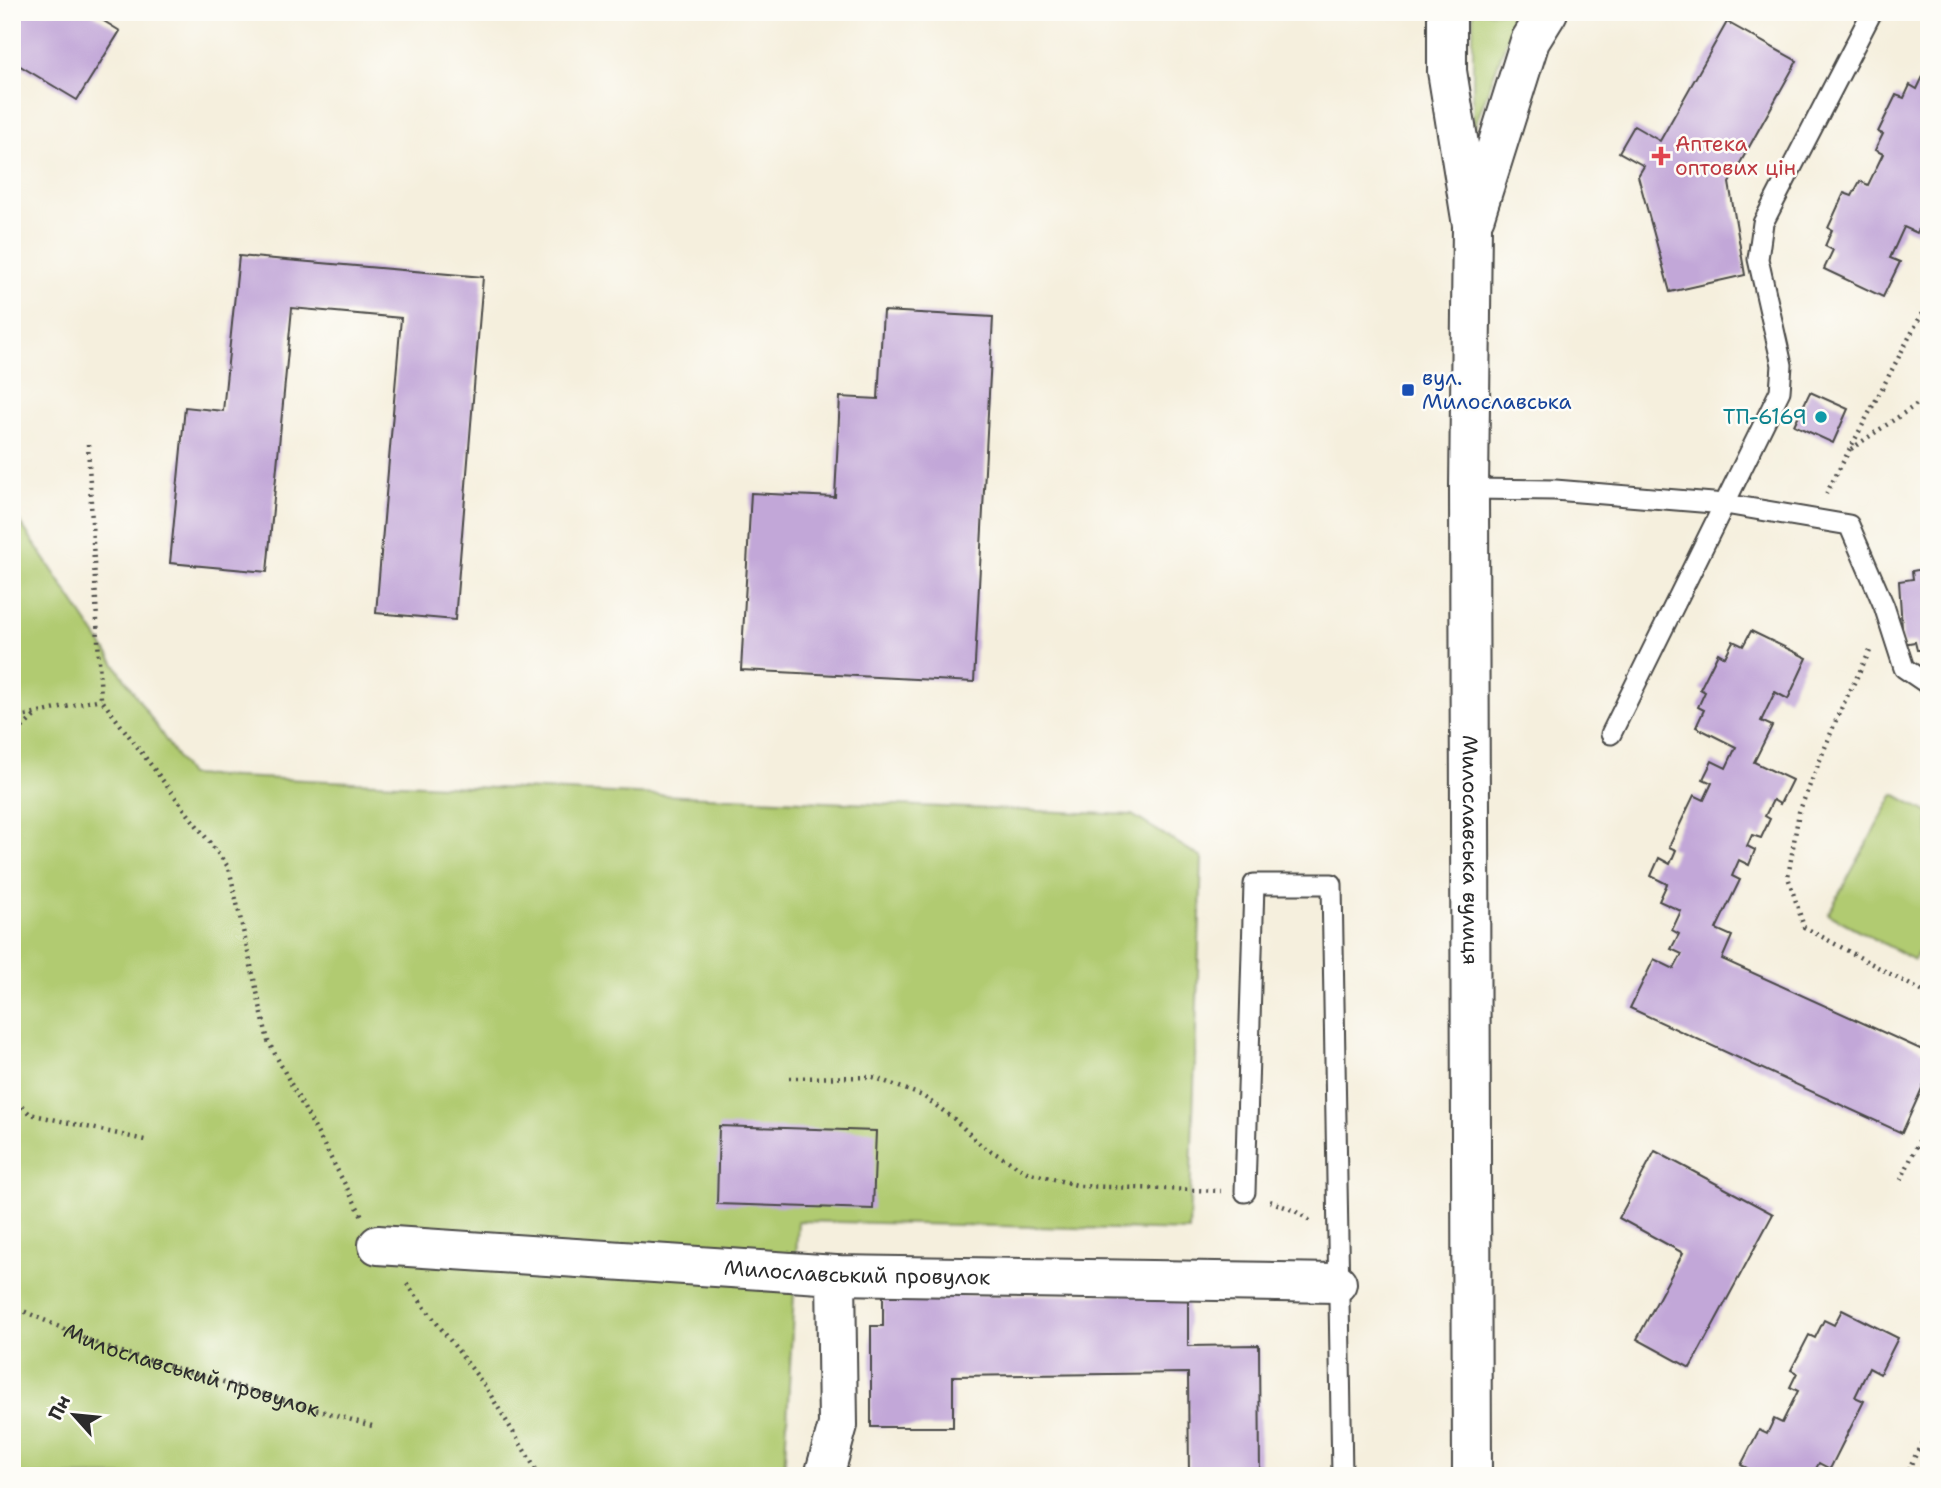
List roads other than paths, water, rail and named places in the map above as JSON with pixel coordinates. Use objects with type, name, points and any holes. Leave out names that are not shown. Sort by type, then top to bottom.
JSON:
[{"type":"main road","name":"Милославська вулиця","points":[[1447,12],[1447,71],[1472,225],[1469,489],[1472,1476]]},
{"type":"main road","name":"Милославська вулиця","points":[[1472,225],[1530,41],[1548,12]]},
{"type":"main road","name":"Милославський провулок","points":[[378,1245],[836,1275],[1337,1283]]},
{"type":"main road","points":[[824,1476],[838,1425],[836,1275]]},
{"type":"lane","points":[[1611,734],[1780,391],[1782,365],[1758,259],[1763,223],[1872,12]]},
{"type":"lane","points":[[1469,489],[1555,490],[1725,504],[1849,525],[1888,616],[1904,668],[1929,685]]},
{"type":"lane","points":[[1245,1192],[1254,884],[1332,884],[1342,1476]]},
{"type":"place","name":"Аптека оптових цін","points":[[1661,156]]},
{"type":"place","name":"вул. Милославська","points":[[1408,390]]},
{"type":"place","name":"ТП-6169","points":[[1821,417]]}]
